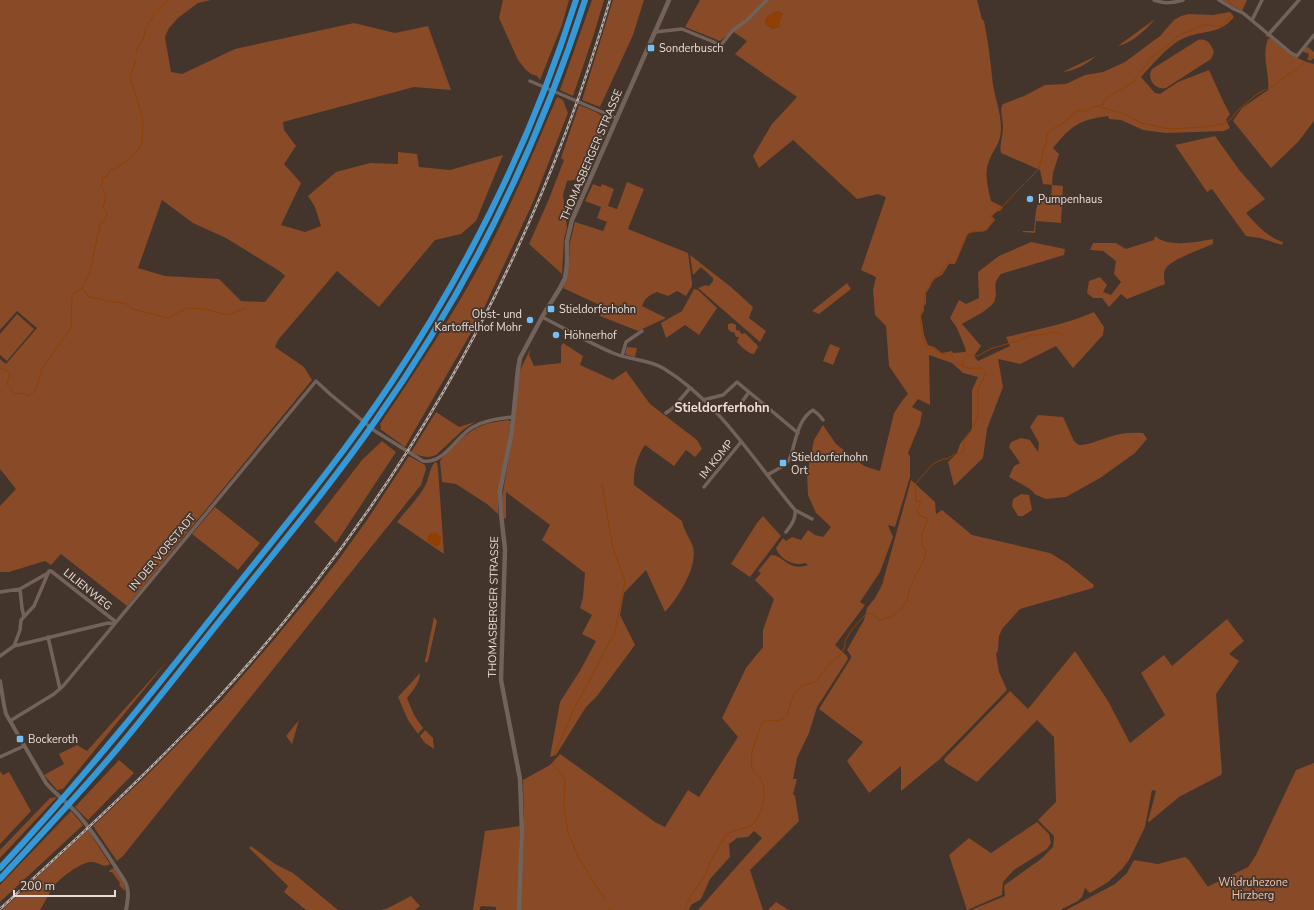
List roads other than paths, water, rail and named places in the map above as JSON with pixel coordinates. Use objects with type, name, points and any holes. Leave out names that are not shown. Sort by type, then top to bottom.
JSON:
[{"type":"highway","points":[[0,868],[67,795],[138,710],[322,479],[390,385],[457,277],[492,210],[538,108],[553,70],[576,0]]},
{"type":"highway","points":[[0,879],[73,800],[145,715],[328,484],[374,422],[438,326],[487,238],[520,169],[548,104],[572,41],[585,0]]},
{"type":"main road","name":"THOMASBERGER STRASSE","points":[[519,910],[522,831],[520,779],[501,680],[505,549],[500,502],[500,491],[508,453],[513,417],[518,369],[520,358],[542,317],[560,288],[567,264],[567,241],[570,226],[669,0]]},
{"type":"street","points":[[655,32],[682,30],[721,45],[733,30],[746,22],[767,0]]},
{"type":"street","points":[[1154,0],[1172,3],[1183,0]]},
{"type":"street","points":[[1219,0],[1243,13],[1268,35],[1297,56],[1314,35]]},
{"type":"street","points":[[1252,20],[1262,0]]},
{"type":"street","points":[[1268,35],[1299,0]]},
{"type":"street","points":[[530,81],[616,118]]},
{"type":"street","points":[[542,317],[614,353],[661,367],[678,379],[703,400],[741,442],[768,474],[795,510],[812,519]]},
{"type":"street","points":[[622,356],[626,342],[642,331]]},
{"type":"street","name":"IN DER VORSTADT","points":[[10,721],[60,689],[316,381],[376,431],[423,461],[430,462],[438,459],[472,427],[481,423],[513,417]]},
{"type":"street","points":[[703,400],[723,395],[737,382],[798,433]]},
{"type":"street","points":[[666,413],[673,408],[690,388]]},
{"type":"street","points":[[739,406],[749,392]]},
{"type":"street","points":[[768,474],[788,462],[803,419],[807,414],[813,410],[822,420]]},
{"type":"street","name":"IM KOMP","points":[[704,488],[741,442]]},
{"type":"street","points":[[786,532],[793,522],[795,510]]},
{"type":"street","name":"LILIENWEG","points":[[49,572],[51,571],[115,623]]},
{"type":"street","points":[[0,592],[20,589],[49,572]]},
{"type":"street","points":[[0,656],[14,646],[20,630],[21,620],[34,606],[49,572]]},
{"type":"street","points":[[20,589],[24,617]]},
{"type":"street","points":[[14,646],[108,623],[115,623]]},
{"type":"street","points":[[48,637],[60,689]]},
{"type":"street","points":[[0,681],[4,705],[10,721],[46,783],[54,793],[86,823],[128,886],[126,910]]},
{"type":"street","points":[[0,757],[24,746]]},
{"type":"waterway","points":[[136,54],[138,46],[143,40],[146,27],[154,15],[169,0]]},
{"type":"waterway","points":[[1228,0],[1235,8]]},
{"type":"waterway","points":[[1026,182],[1039,169],[1046,144],[1047,134],[1051,130],[1063,123],[1077,111],[1085,111],[1092,107],[1103,105],[1104,101],[1113,94],[1134,82],[1139,73],[1147,65],[1148,60],[1170,44],[1179,35],[1204,25],[1221,26],[1232,15]]},
{"type":"waterway","points":[[1309,59],[1314,56]]},
{"type":"waterway","points":[[26,395],[29,396],[34,392],[38,384],[41,370],[71,328],[72,295],[82,288],[90,272],[100,224],[105,221],[107,212],[103,208],[106,195],[101,185],[103,181],[102,176],[106,177],[110,170],[124,163],[135,154],[142,144],[143,120],[130,77],[136,60]]},
{"type":"waterway","points":[[1269,89],[1298,69],[1304,62]]},
{"type":"waterway","points":[[1099,107],[1125,114],[1141,123],[1170,129],[1203,127],[1223,124],[1231,119],[1238,110],[1257,94],[1266,89]]},
{"type":"waterway","points":[[685,910],[690,898],[705,876],[710,862],[727,834],[748,827],[757,820],[763,803],[764,793],[762,782],[759,776],[754,772],[751,761],[755,743],[764,720],[777,721],[783,719],[787,715],[793,696],[803,685],[816,682],[829,664],[841,654],[845,646],[845,641],[853,628],[866,614],[871,613],[880,620],[884,619],[900,611],[907,600],[910,587],[922,564],[926,551],[922,546],[922,534],[928,519],[919,515],[917,510],[921,503],[919,501],[916,502],[915,484],[933,464],[953,455],[960,454],[964,450],[964,442],[978,416],[978,390],[986,373],[982,368],[968,368],[960,365],[951,354],[942,354],[933,348],[928,349],[923,338],[920,318],[925,292],[931,281],[940,274],[948,262],[955,263],[967,234],[986,230],[993,220],[990,216],[1001,208],[1024,184]]},
{"type":"waterway","points":[[82,288],[89,297],[104,300]]},
{"type":"waterway","points":[[107,301],[127,304],[132,309],[169,318],[180,311],[189,308],[205,309],[227,315],[246,308]]},
{"type":"waterway","points":[[967,355],[978,356],[990,349],[1020,340],[1030,335],[1055,332],[1063,335]]},
{"type":"waterway","points":[[962,365],[965,357]]},
{"type":"waterway","points":[[0,368],[10,372],[7,385],[12,388],[12,392],[16,394],[23,393]]},
{"type":"waterway","points":[[554,755],[574,709],[615,632],[625,581],[613,548],[602,485]]},
{"type":"waterway","points":[[553,764],[565,779],[564,809],[568,833],[578,856],[606,900]]},
{"type":"railway","points":[[0,909],[138,780],[217,699],[284,622],[346,542],[403,458],[454,372],[501,283],[542,192],[579,97],[610,0]]},
{"type":"place","name":"Sonderbusch","points":[[651,48]]},
{"type":"place","name":"Pumpenhaus","points":[[1030,199]]},
{"type":"place","name":"Stieldorferhohn","points":[[551,309]]},
{"type":"place","name":"Obst- und Kartoffelhof Mohr","points":[[530,320]]},
{"type":"place","name":"Höhnerhof","points":[[556,335]]},
{"type":"place","name":"Stieldorferhohn Ort","points":[[783,463]]},
{"type":"place","name":"Bockeroth","points":[[20,739]]},
{"type":"district","name":"Stieldorferhohn","points":[[722,407]]},
{"type":"park label","name":"Wildruhezone Hirzberg","points":[[1253,888]]}]
